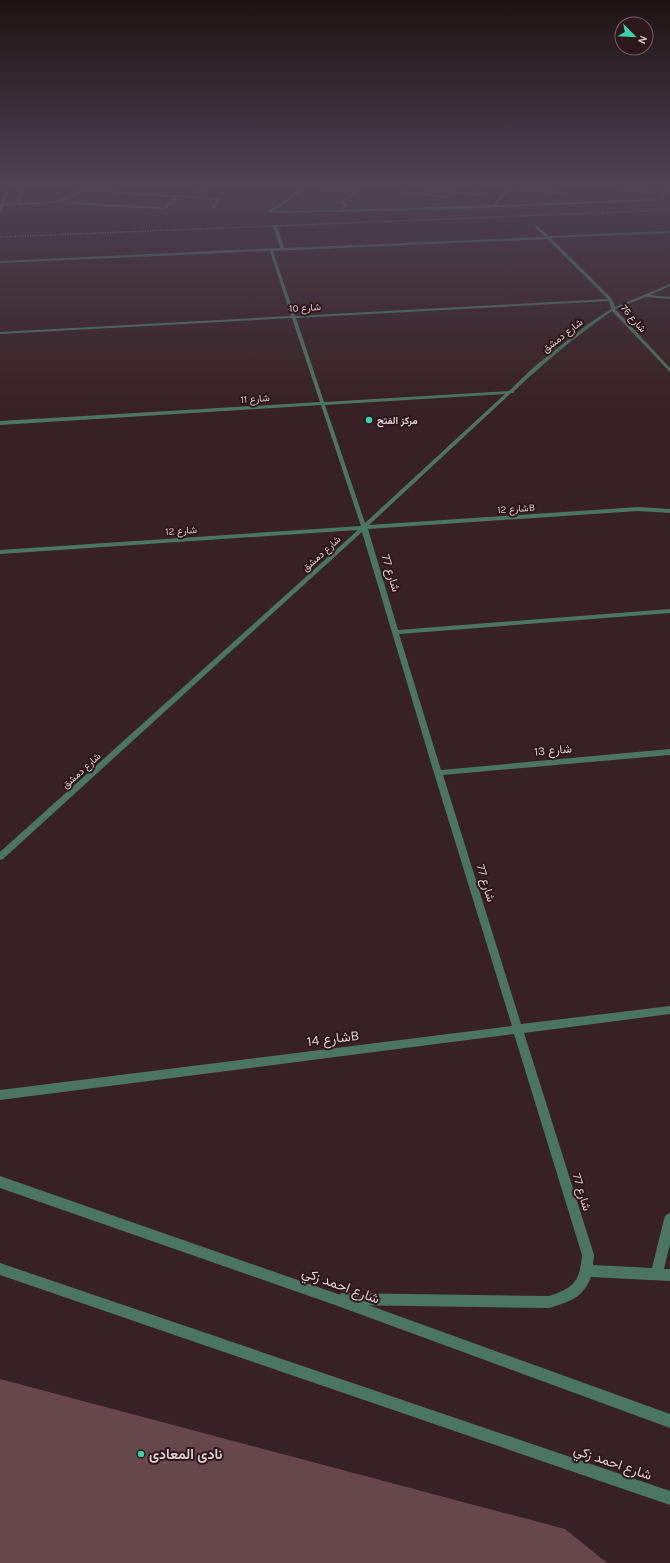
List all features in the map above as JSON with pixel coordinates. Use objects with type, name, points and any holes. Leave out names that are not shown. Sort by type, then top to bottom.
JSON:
[{"type":"street","points":[[0,262],[137,256]]},
{"type":"street","name":"شارع 77","points":[[273,256],[364,527],[438,773],[588,1255],[587,1271],[580,1287],[566,1297],[548,1302],[335,1299]]},
{"type":"street","name":"شارع 76","points":[[567,256],[611,300],[613,309],[670,371]]},
{"type":"street","name":"شارع دمشق","points":[[0,857],[563,345],[613,309],[670,285]]},
{"type":"street","points":[[644,295],[670,298]]},
{"type":"street","name":"شارع 10","points":[[0,333],[611,300]]},
{"type":"street","name":"شارع 11","points":[[0,423],[512,392]]},
{"type":"street","name":"شارع 12B","points":[[364,527],[638,509],[670,511]]},
{"type":"street","name":"شارع 12","points":[[0,552],[364,527]]},
{"type":"street","points":[[396,632],[670,610]]},
{"type":"street","name":"شارع 13","points":[[438,773],[670,752]]},
{"type":"street","name":"شارع 14B","points":[[0,1094],[670,1010]]},
{"type":"street","name":"شارع احمد زكي","points":[[0,1182],[335,1299],[670,1421]]},
{"type":"street","points":[[657,1274],[670,1219]]},
{"type":"street","name":"شارع احمد زكي","points":[[0,1269],[670,1498]]},
{"type":"street","points":[[587,1271],[670,1275]]},
{"type":"shaded area","name":"نادى المعادى","points":[[0,1379],[565,1529],[607,1563],[0,1563]]},
{"type":"place","name":"مركز الفتح","points":[[369,420]]},
{"type":"place","name":"نادى المعادى","points":[[141,1454]]}]
